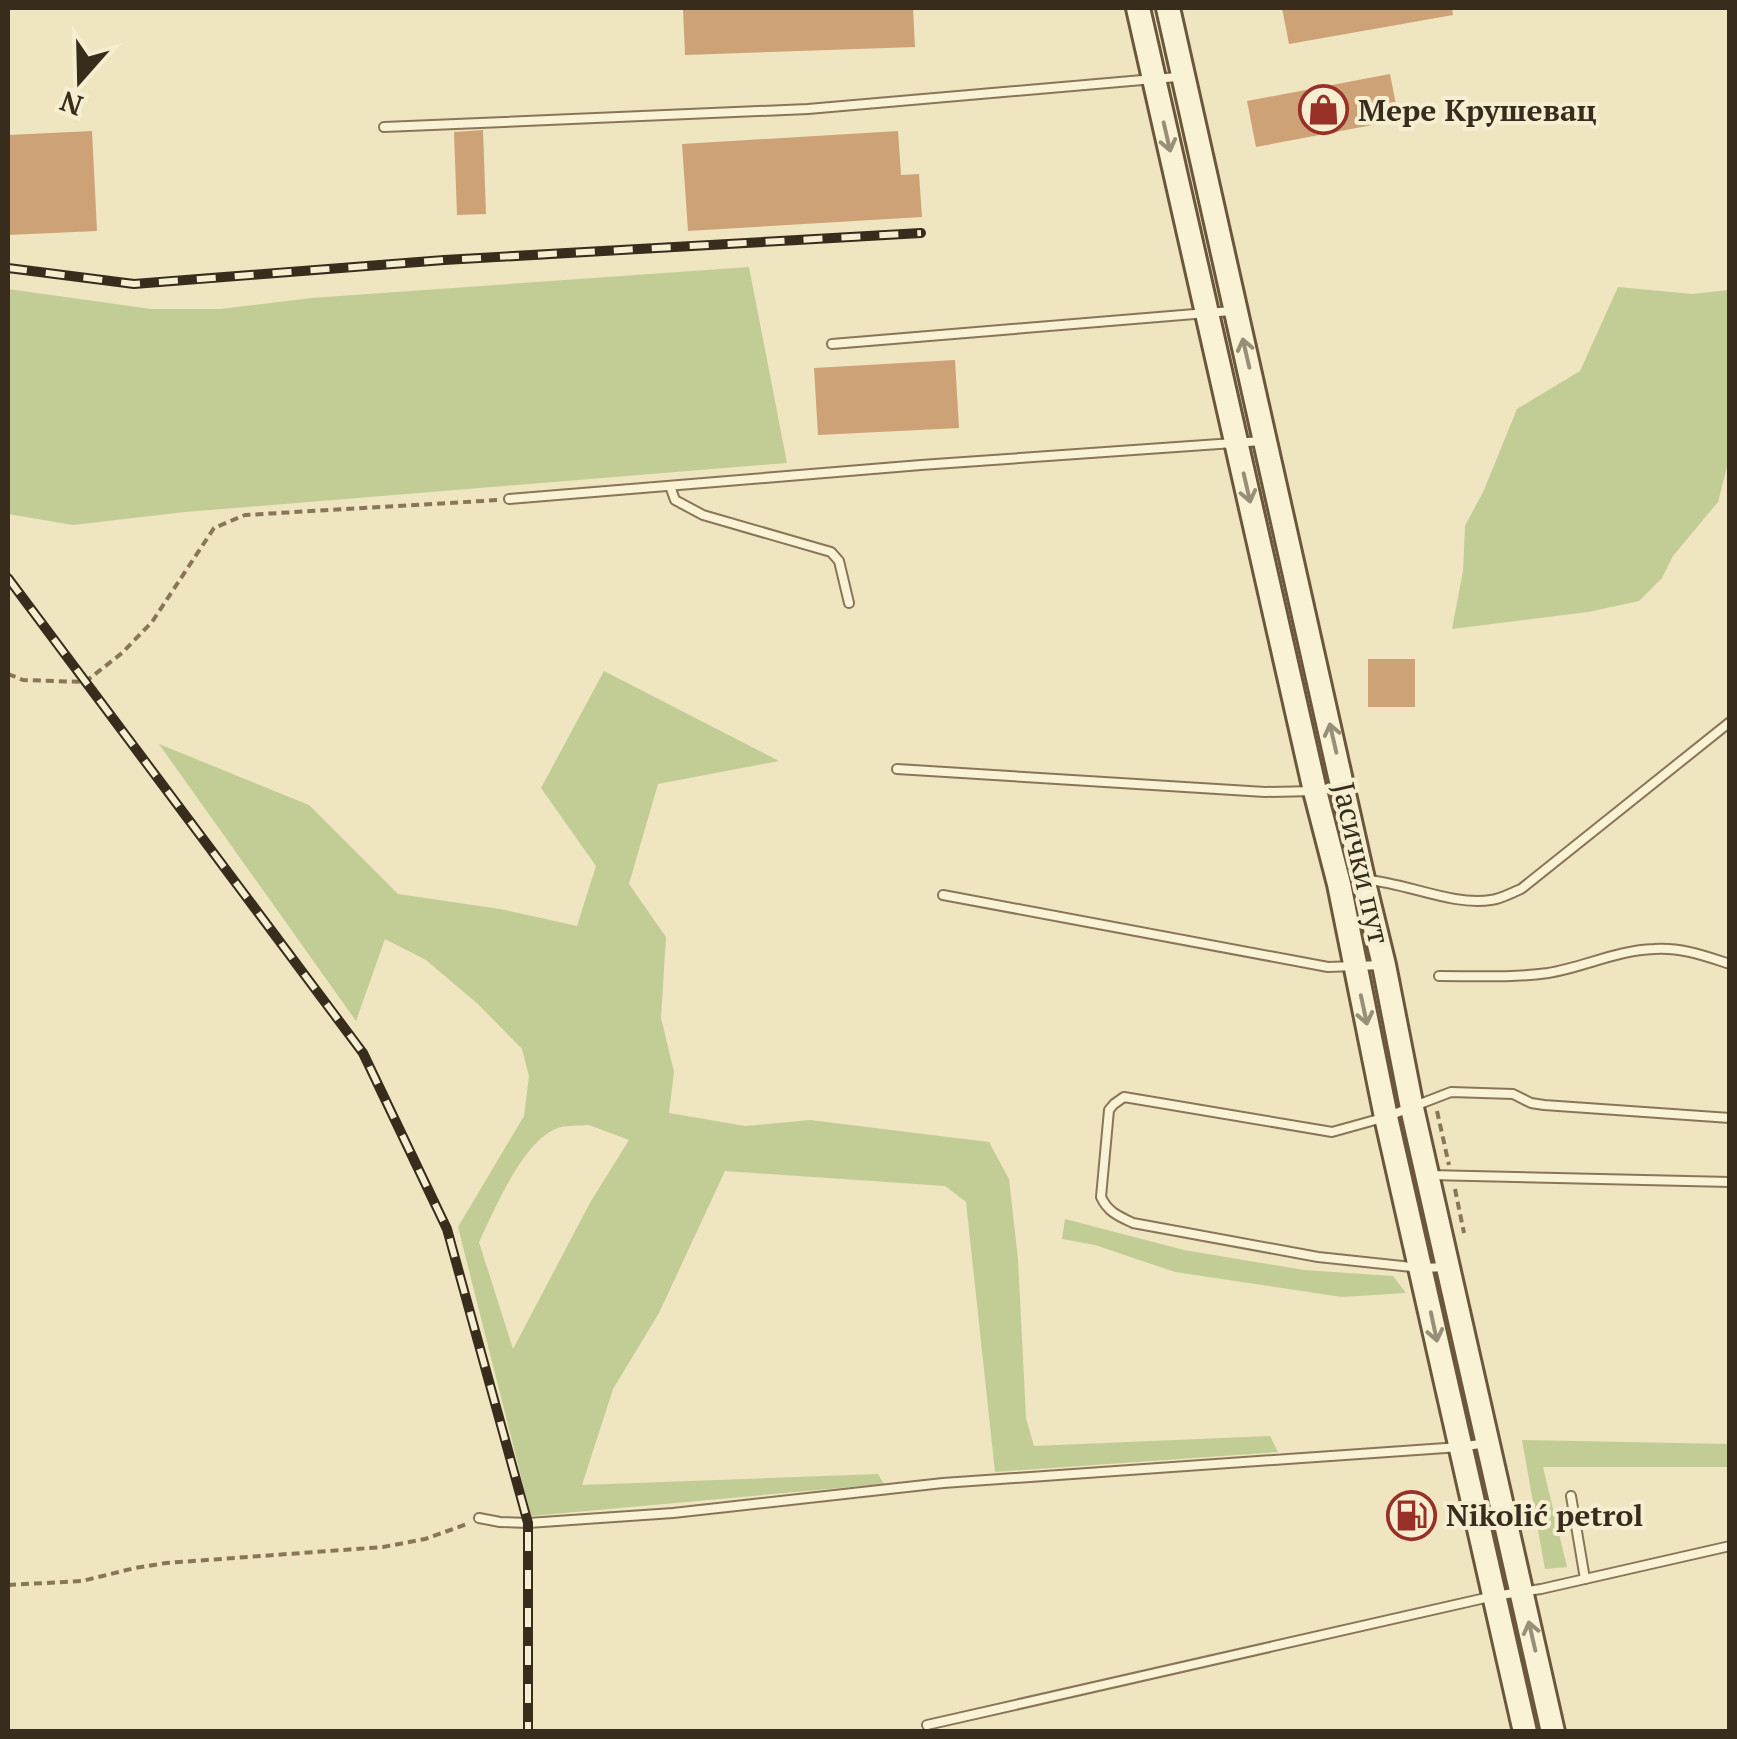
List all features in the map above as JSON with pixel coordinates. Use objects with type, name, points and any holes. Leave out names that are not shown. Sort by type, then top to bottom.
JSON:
[{"type":"main road","name":"Јасички пут","points":[[1138,8],[1339,884],[1386,1117],[1526,1732]]},
{"type":"main road","name":"Јасички пут","points":[[1168,8],[1553,1732]]},
{"type":"lane","points":[[384,127],[808,109],[1184,76]]},
{"type":"lane","points":[[832,344],[1236,310]]},
{"type":"lane","points":[[509,499],[1266,441]]},
{"type":"lane","points":[[670,486],[675,500],[703,516],[831,552],[840,561],[849,603]]},
{"type":"lane","points":[[1339,884],[1363,879],[1383,881],[1472,901],[1496,900],[1521,889],[1730,722]]},
{"type":"lane","points":[[896,769],[1265,792],[1315,792],[1343,786]]},
{"type":"lane","points":[[943,895],[1328,967],[1384,964]]},
{"type":"lane","points":[[1439,976],[1540,974],[1655,948],[1695,953],[1730,964]]},
{"type":"lane","points":[[1450,1268],[1318,1257],[1133,1223],[1106,1208],[1101,1197],[1109,1110],[1124,1097],[1332,1132],[1386,1117],[1450,1092],[1512,1094],[1544,1105],[1730,1118]]},
{"type":"lane","points":[[1429,1176],[1730,1182]]},
{"type":"lane","points":[[480,1518],[514,1523],[673,1513],[943,1483],[1488,1442]]},
{"type":"lane","points":[[1570,1496],[1585,1579]]},
{"type":"lane","points":[[927,1724],[1494,1596],[1729,1549]]},
{"type":"path","points":[[8,674],[23,680],[86,682],[122,654],[152,622],[214,528],[245,515],[509,499]]},
{"type":"path","points":[[8,1585],[82,1581],[166,1564],[384,1547],[436,1536],[480,1518]]},
{"type":"green space","points":[[749,267],[787,463],[185,512],[73,525],[8,514],[8,289],[151,309],[220,309],[311,298]]},
{"type":"green space","points":[[1618,287],[1692,294],[1729,290],[1729,459],[1718,502],[1673,556],[1662,578],[1639,601],[1588,612],[1452,629],[1463,571],[1465,526],[1517,409],[1580,371]]},
{"type":"green space","points":[[604,671],[779,761],[658,784],[629,884],[666,937],[661,1018],[674,1072],[669,1113],[745,1126],[810,1120],[989,1142],[1009,1179],[1018,1259],[1026,1418],[1034,1446],[1270,1436],[1278,1452],[995,1472],[966,1202],[945,1186],[725,1171],[659,1313],[613,1389],[582,1485],[878,1474],[884,1484],[531,1516],[458,1227],[524,1116],[529,1076],[522,1049],[479,1005],[426,960],[385,939],[356,1021],[159,744],[309,805],[398,894],[500,909],[577,926],[596,866],[541,788]],"holes":[[[589,1125],[629,1140],[591,1201],[513,1349],[479,1242],[501,1195],[533,1147],[558,1128]]]},
{"type":"green space","points":[[1065,1219],[1184,1250],[1304,1270],[1393,1276],[1406,1293],[1342,1297],[1175,1272],[1095,1245],[1062,1239]]},
{"type":"green space","points":[[1522,1440],[1729,1444],[1729,1467],[1543,1467],[1567,1567],[1545,1569]]},
{"type":"building","points":[[683,8],[913,8],[915,47],[685,55]]},
{"type":"building","points":[[1282,8],[1452,8],[1453,15],[1289,44]]},
{"type":"building","name":"Мере Крушевац","points":[[1390,74],[1399,120],[1256,147],[1247,101]]},
{"type":"building","points":[[483,130],[486,214],[457,215],[454,132]]},
{"type":"building","points":[[92,131],[97,231],[8,235],[8,135]]},
{"type":"building","points":[[898,131],[901,175],[919,174],[922,217],[688,231],[682,144]]},
{"type":"building","points":[[955,360],[959,428],[818,435],[814,368]]},
{"type":"building","points":[[1368,659],[1415,659],[1415,707],[1368,707]]},
{"type":"railway","points":[[8,268],[134,284],[444,260],[921,233]]},
{"type":"railway","points":[[8,578],[363,1053],[447,1229],[528,1523],[528,1732]]},
{"type":"place","name":"Мере Крушевац","points":[[1323,110]]},
{"type":"place","name":"Nikolić petrol","points":[[1411,1515]]}]
